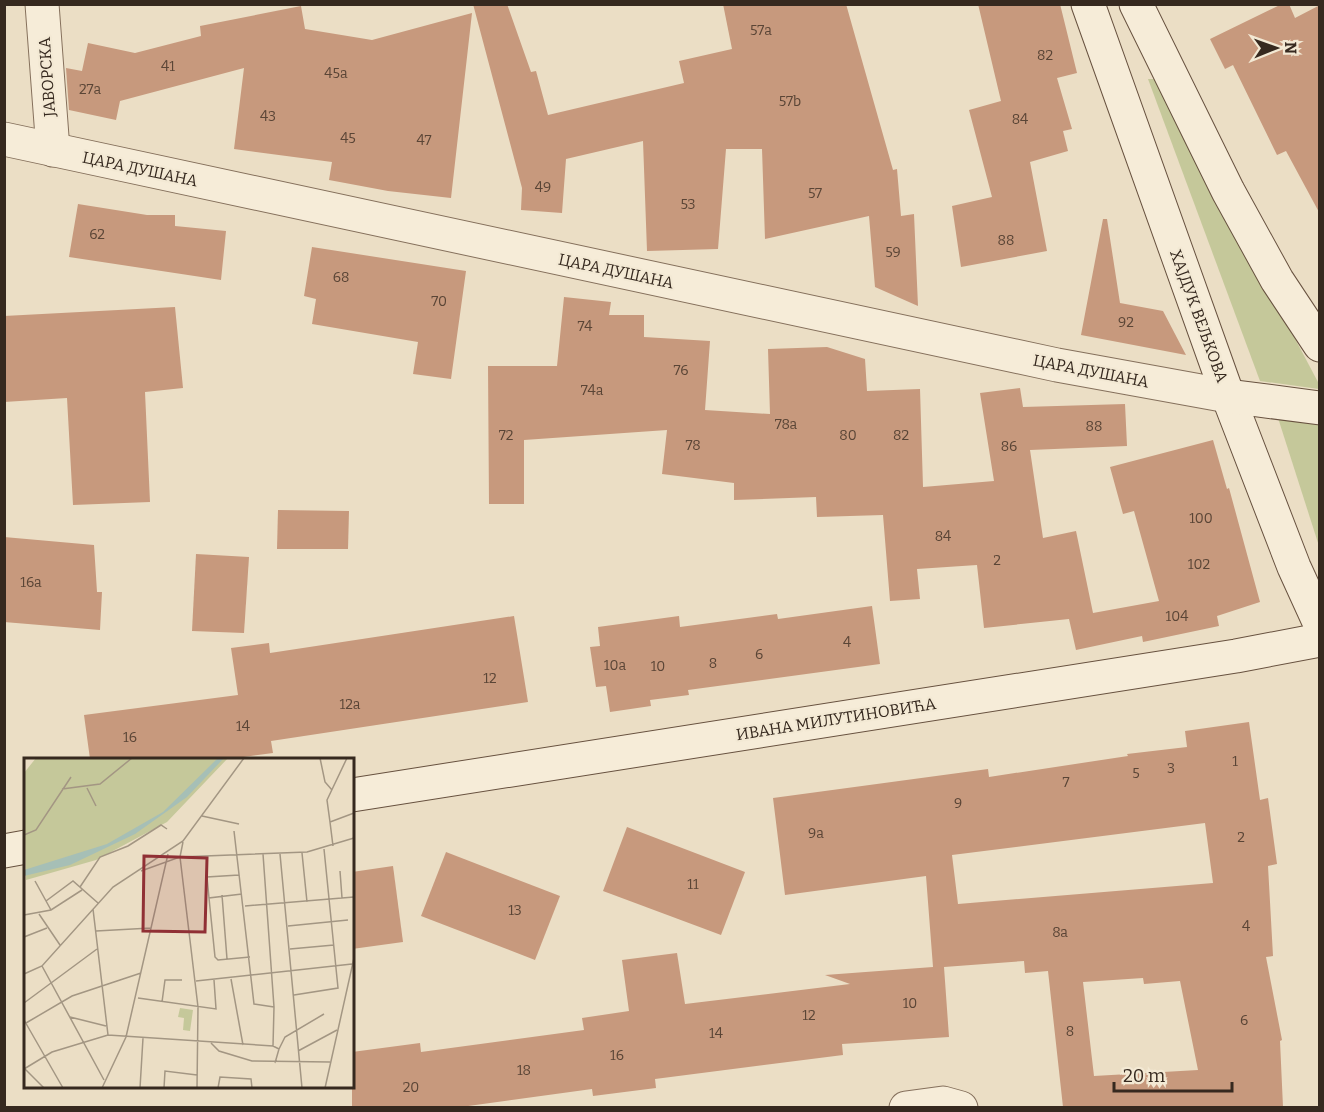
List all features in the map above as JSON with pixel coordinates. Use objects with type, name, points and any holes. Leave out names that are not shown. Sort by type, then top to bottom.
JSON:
[{"type":"street","name":"ЈАВОРСКА","points":[[42,4],[53,150]]},
{"type":"street","name":"ХАЈДУК ВЕЉКОВА","points":[[1088,4],[1228,396],[1294,567],[1320,624]]},
{"type":"street","points":[[1136,4],[1228,191],[1277,280],[1320,345]]},
{"type":"street","name":"ЦАРА ДУШАНА","points":[[4,140],[1057,365],[1228,396],[1320,408]]},
{"type":"street","name":"ИВАНА МИЛУТИНОВИЋА","points":[[354,795],[1224,658],[1320,640]]},
{"type":"street","points":[[4,851],[24,847]]},
{"type":"street","points":[[906,1107],[943,1103],[961,1107]]},
{"type":"green space","points":[[1148,79],[1158,79],[1319,384],[1319,389],[1260,381]]},
{"type":"green space","points":[[1278,418],[1319,424],[1319,546]]},
{"type":"building","points":[[473,4],[507,4],[531,72],[536,71],[548,115],[684,83],[679,61],[732,49],[723,4],[846,4],[893,170],[897,169],[901,216],[914,214],[918,306],[875,287],[869,216],[765,239],[762,149],[726,149],[718,249],[647,251],[643,141],[566,159],[562,213],[521,210],[522,188]]},
{"type":"building","points":[[978,4],[1060,4],[1077,73],[1057,78],[1072,129],[1063,131],[1068,151],[1030,162],[1047,251],[961,267],[952,206],[992,197],[969,110],[1001,101]]},
{"type":"building","points":[[1282,4],[1289,4],[1295,18],[1320,5],[1320,214],[1286,151],[1277,155],[1233,65],[1225,69],[1210,39]]},
{"type":"building","points":[[301,6],[305,29],[372,40],[472,13],[451,198],[388,191],[329,180],[332,162],[234,149],[244,68],[120,101],[116,120],[69,110],[66,68],[82,71],[88,43],[135,53],[201,36],[200,26]]},
{"type":"building","points":[[78,204],[147,215],[175,215],[175,226],[226,231],[221,280],[69,257]]},
{"type":"building","points":[[1103,219],[1107,219],[1120,303],[1163,311],[1186,355],[1081,335]]},
{"type":"building","points":[[312,247],[466,271],[451,379],[413,374],[418,342],[312,324],[316,299],[304,296]]},
{"type":"building","points":[[564,297],[611,302],[609,315],[644,315],[644,337],[710,341],[705,410],[770,414],[768,349],[827,347],[865,359],[867,391],[920,389],[923,487],[994,481],[980,393],[1020,388],[1023,407],[1125,404],[1127,446],[1030,450],[1043,538],[1076,531],[1093,613],[1159,601],[1134,511],[1123,514],[1110,467],[1213,440],[1227,489],[1229,488],[1260,602],[1217,616],[1219,626],[1143,642],[1142,636],[1076,650],[1069,619],[984,628],[977,565],[917,569],[920,599],[890,601],[883,515],[817,517],[816,497],[734,500],[734,483],[662,474],[667,430],[524,440],[524,504],[489,504],[488,366],[557,366]]},
{"type":"building","points":[[175,307],[183,388],[145,392],[150,502],[73,505],[67,398],[4,402],[4,316]]},
{"type":"building","points":[[278,510],[349,511],[348,549],[277,549]]},
{"type":"building","points":[[4,537],[94,545],[97,592],[102,592],[100,630],[4,622]]},
{"type":"building","points":[[196,554],[249,557],[244,633],[192,631]]},
{"type":"building","points":[[872,606],[880,664],[688,690],[689,695],[650,700],[651,706],[610,712],[606,686],[596,687],[590,647],[600,646],[598,627],[679,616],[680,627],[777,614],[778,619]]},
{"type":"building","points":[[514,616],[528,702],[271,741],[273,753],[236,758],[90,758],[84,715],[238,695],[231,648],[269,643],[270,653]]},
{"type":"building","points":[[1249,722],[1260,800],[1268,798],[1277,864],[1268,866],[1273,956],[1266,957],[1282,1040],[1280,1041],[1283,1107],[1063,1107],[1048,971],[1025,973],[1024,961],[944,967],[949,1037],[842,1044],[843,1055],[655,1079],[656,1088],[593,1096],[592,1089],[461,1107],[352,1107],[354,1052],[420,1043],[421,1052],[584,1030],[582,1018],[629,1011],[622,960],[677,953],[685,1004],[850,984],[825,975],[933,967],[926,876],[785,895],[773,798],[988,769],[989,777],[1128,756],[1127,754],[1187,747],[1185,731]],"holes":[[[1205,823],[1213,883],[958,904],[952,855]],[[1143,978],[1144,984],[1180,981],[1198,1070],[1094,1076],[1083,982]]]},
{"type":"building","points":[[627,827],[745,872],[721,935],[603,891]]},
{"type":"building","points":[[446,852],[560,896],[535,960],[421,916]]},
{"type":"building","points":[[393,866],[403,942],[354,949],[354,872]]}]
